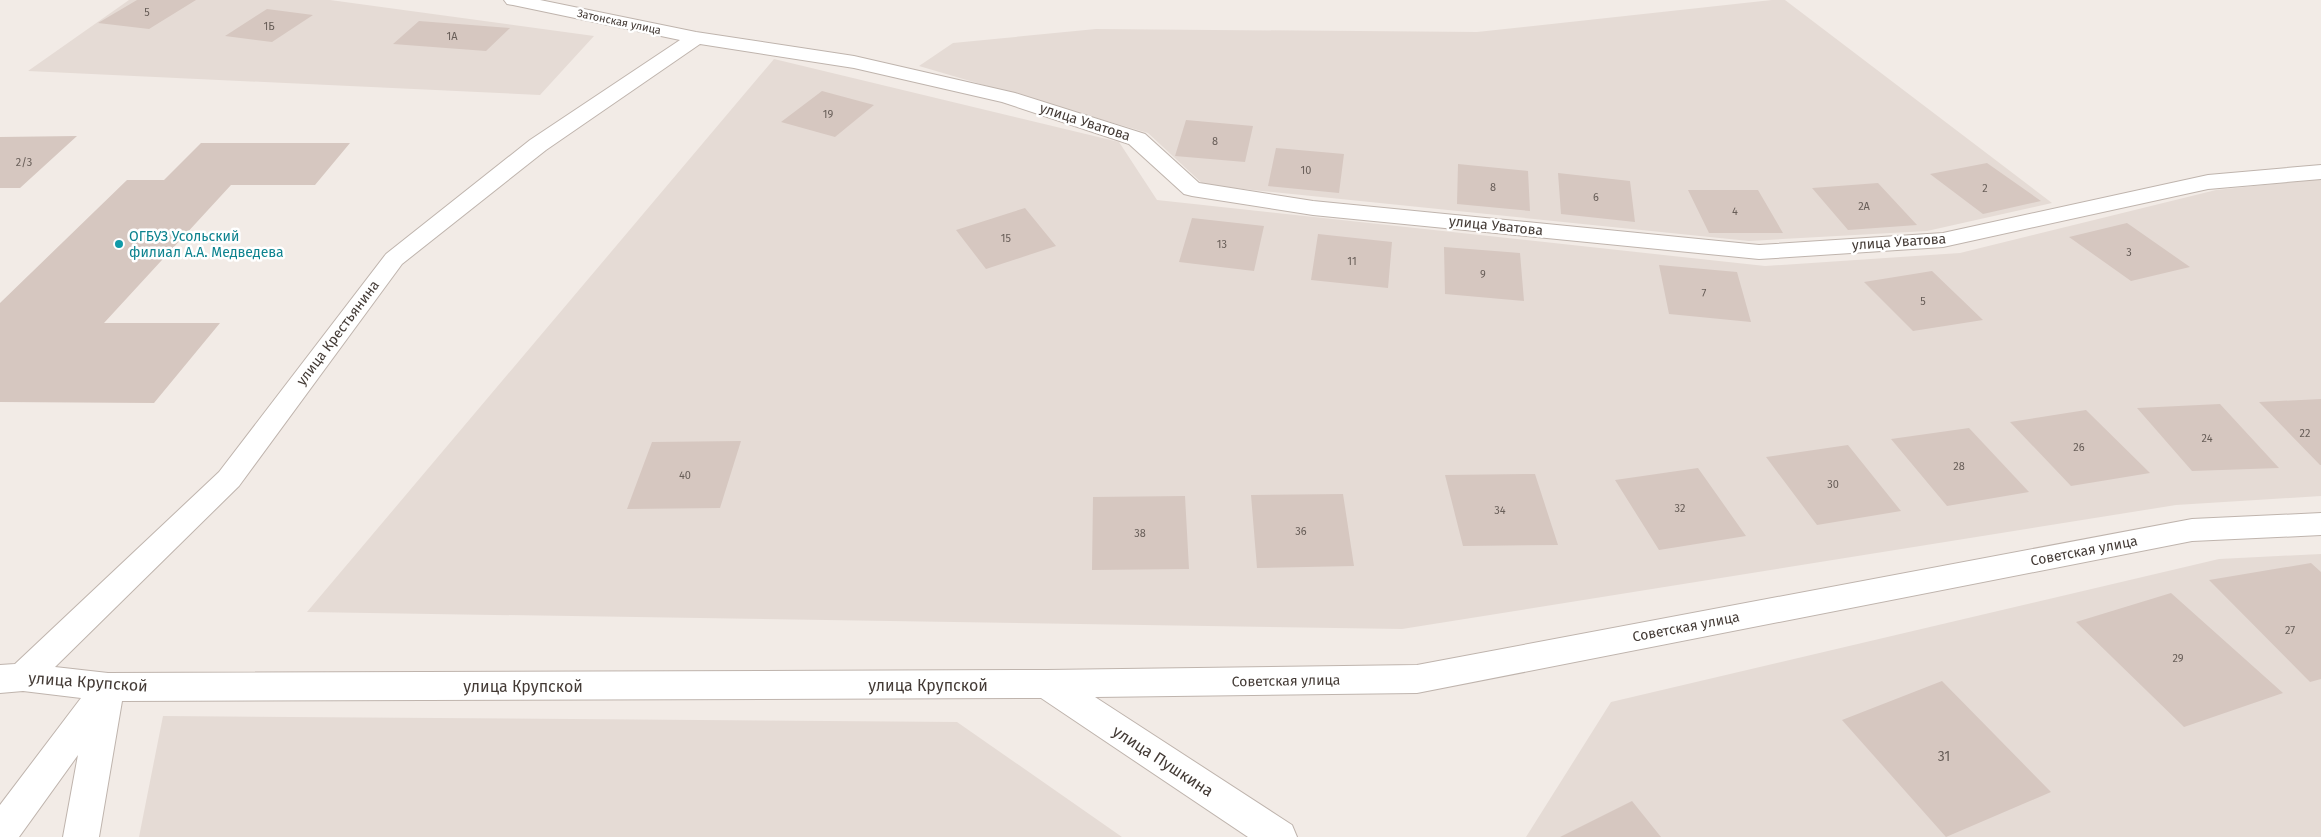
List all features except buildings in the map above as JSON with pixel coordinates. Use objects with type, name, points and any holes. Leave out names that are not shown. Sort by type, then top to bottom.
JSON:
[{"type":"street","name":"Затонская улица","points":[[514,0],[696,38]]},
{"type":"street","name":"улица Уватова","points":[[696,38],[854,62],[1008,97],[1137,139],[1192,189],[1313,208],[1758,252],[1943,240],[2208,182],[2321,172]]},
{"type":"street","name":"улица Крестьянина","points":[[11,678],[229,479],[394,259],[538,145],[696,38]]},
{"type":"street","name":"Советская улица","points":[[1047,684],[1417,679],[2192,530],[2321,524]]},
{"type":"street","name":"улица Крупской","points":[[11,678],[108,687],[1047,684]]},
{"type":"street","name":"улица Пушкина","points":[[1047,684],[1279,837]]},
{"type":"street","points":[[0,834],[108,687]]},
{"type":"street","points":[[82,837],[108,687]]},
{"type":"shaded area","points":[[129,0],[330,0],[594,36],[540,95],[28,71]]},
{"type":"shaded area","points":[[1785,0],[2052,203],[1927,231],[1749,241],[1204,185],[1148,133],[919,66],[953,43],[1096,29],[1477,32]]},
{"type":"shaded area","points":[[774,59],[1119,142],[1157,200],[1765,266],[1960,253],[2216,190],[2321,179],[2321,496],[2176,505],[1402,629],[307,612]]},
{"type":"shaded area","points":[[2321,554],[2321,837],[1526,837],[1611,702],[2219,559]]},
{"type":"shaded area","points":[[163,716],[957,722],[1122,837],[139,837]]},
{"type":"place","name":"ОГБУЗ Усольский филиал А.А. Медведева","points":[[119,244]]}]
